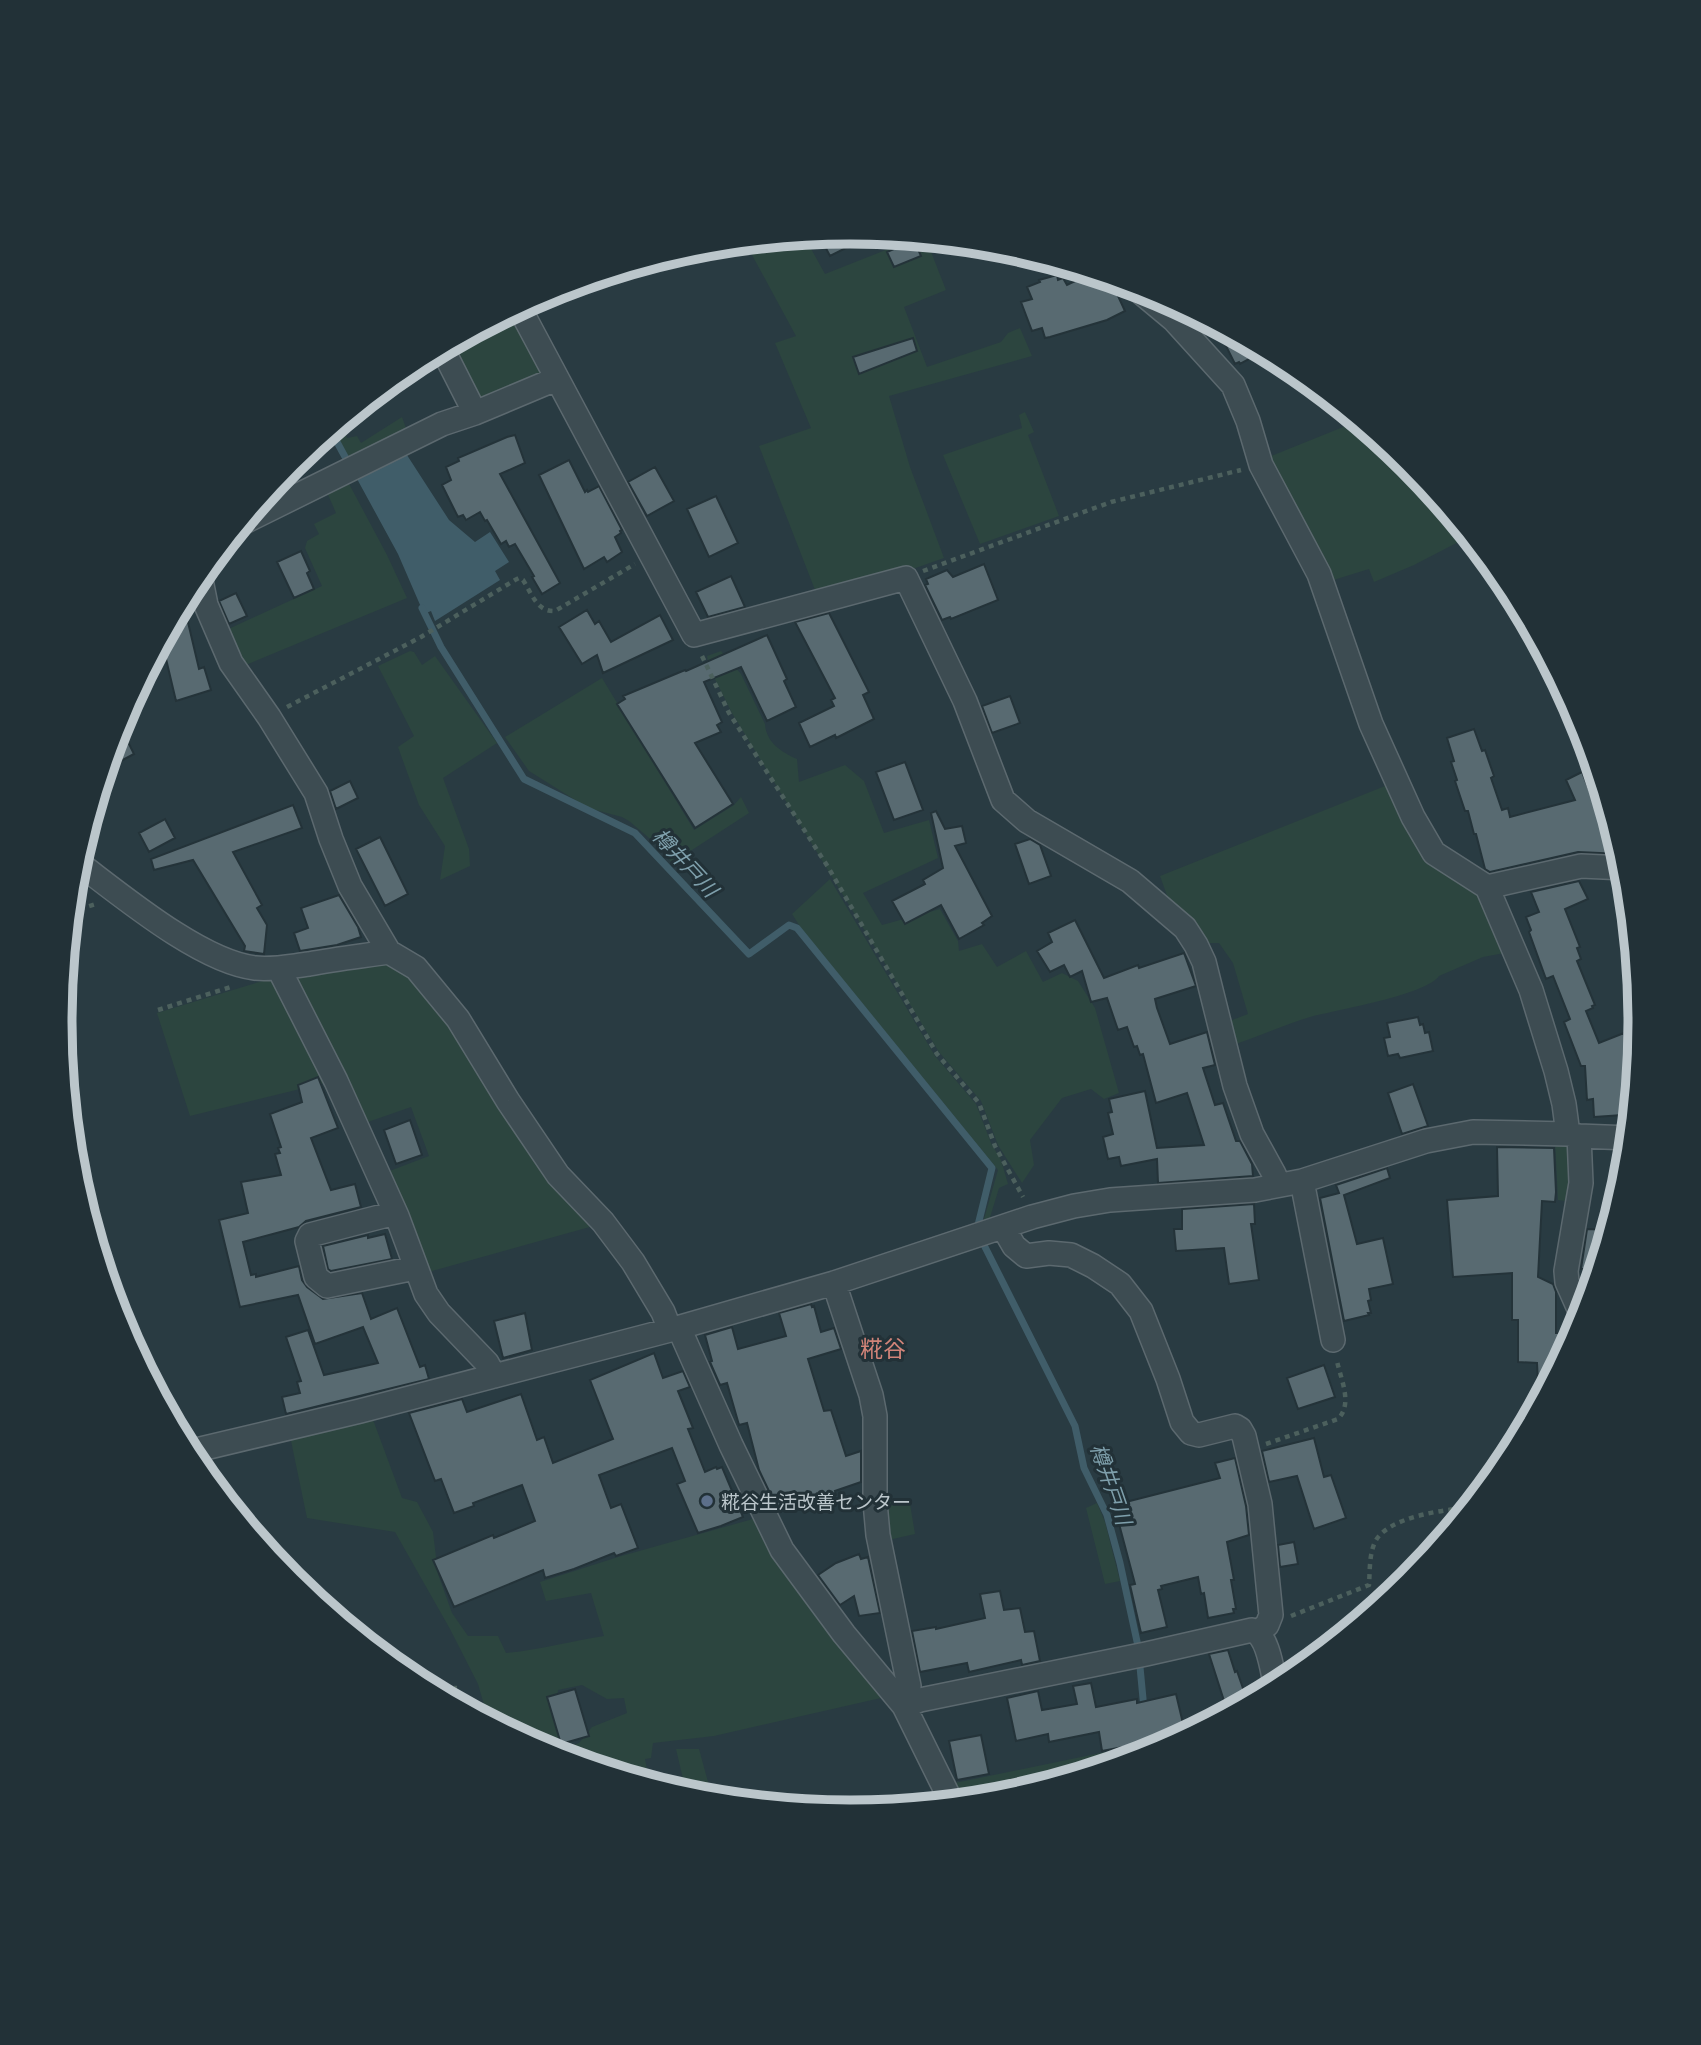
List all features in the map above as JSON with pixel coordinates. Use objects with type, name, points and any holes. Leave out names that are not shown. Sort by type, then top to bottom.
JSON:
[{"type":"street","points":[[524,316],[694,635],[906,579],[965,701],[1003,800],[1027,821],[1130,881],[1185,928],[1196,945],[1204,962],[1235,1086],[1252,1135],[1278,1185]]},
{"type":"street","points":[[1180,317],[1233,385],[1248,421],[1261,465],[1319,574],[1371,724],[1413,817],[1434,853],[1488,887],[1531,990],[1574,1135],[1581,1183],[1566,1271],[1567,1282],[1577,1304]]},
{"type":"street","points":[[447,357],[475,413]]},
{"type":"street","points":[[262,513],[442,424],[556,379]]},
{"type":"street","points":[[203,590],[214,627],[232,663],[316,793],[350,886],[388,952],[416,968],[458,1019],[508,1101],[558,1175],[603,1222],[633,1262],[675,1329],[782,1550],[844,1634],[904,1706],[948,1795]]},
{"type":"street","points":[[1488,887],[1581,866],[1613,867]]},
{"type":"street","points":[[87,870],[190,942],[234,964],[268,969],[388,952]]},
{"type":"street","points":[[268,969],[336,1081],[395,1213],[426,1294],[439,1314],[487,1363],[494,1376]]},
{"type":"street","points":[[199,1449],[360,1411],[675,1329],[834,1283],[1032,1217],[1074,1206],[1110,1200],[1255,1190],[1302,1181],[1426,1141],[1473,1132],[1621,1137]]},
{"type":"street","points":[[1302,1181],[1333,1340]]},
{"type":"street","points":[[395,1213],[310,1235],[307,1241],[316,1277],[327,1286],[415,1268]]},
{"type":"street","points":[[1003,1227],[1014,1246],[1026,1256],[1049,1253],[1071,1255],[1119,1284],[1141,1311],[1182,1422],[1191,1433],[1199,1435],[1235,1426],[1240,1429],[1260,1504],[1271,1615],[1263,1629],[1273,1676]]},
{"type":"street","points":[[834,1283],[871,1395],[875,1416],[875,1502],[878,1535],[909,1686],[904,1706]]},
{"type":"street","points":[[904,1706],[920,1700],[1263,1629]]},
{"type":"path","points":[[906,579],[1111,502],[1261,465]]},
{"type":"path","points":[[269,717],[421,637],[519,578],[523,580],[539,607],[555,611],[651,555]]},
{"type":"path","points":[[694,635],[706,668],[729,713],[828,867],[937,1054],[979,1102],[995,1146],[1017,1182],[1032,1217]]},
{"type":"path","points":[[158,1010],[250,981],[268,969]]},
{"type":"path","points":[[1247,1450],[1338,1419],[1344,1413],[1347,1405],[1333,1340]]},
{"type":"path","points":[[1263,1629],[1369,1585],[1372,1550],[1377,1538],[1386,1530],[1421,1514],[1458,1510]]},
{"type":"path","points":[[446,1688],[457,1688]]},
{"type":"green space","points":[[809,245],[825,274],[898,245],[929,248],[946,290],[904,307],[927,367],[1001,342],[1008,333],[1020,328],[1032,356],[889,396],[910,467],[944,558],[907,571],[817,595],[759,446],[811,428],[775,343],[796,336],[749,250]]},
{"type":"green space","points":[[515,320],[544,373],[485,403],[474,399],[450,355]]},
{"type":"green space","points":[[1025,412],[1034,432],[1028,435],[1059,516],[980,544],[943,455],[1022,428],[1019,415]]},
{"type":"green space","points":[[402,417],[407,431],[348,464],[335,439],[337,437],[344,431],[347,438],[357,436],[361,443]]},
{"type":"green space","points":[[1349,425],[1401,472],[1462,540],[1374,582],[1369,569],[1327,582],[1266,458]]},
{"type":"green space","points":[[347,480],[407,598],[241,667],[222,632],[322,586],[305,548],[307,541],[319,534],[314,524],[336,513],[326,490]]},
{"type":"green space","points":[[410,651],[414,652],[422,665],[435,656],[497,743],[443,778],[469,849],[470,866],[440,880],[445,846],[419,805],[398,747],[414,736],[378,666]]},
{"type":"green space","points":[[721,651],[741,674],[771,741],[780,750],[797,759],[799,782],[845,765],[864,781],[884,833],[929,820],[938,858],[863,893],[882,925],[940,909],[958,941],[959,951],[982,944],[997,967],[1026,951],[1043,982],[1062,973],[1078,981],[1095,1008],[1119,1093],[1104,1099],[1091,1089],[1062,1098],[1030,1140],[1034,1165],[1022,1183],[998,1145],[981,1101],[939,1052],[732,713],[709,667],[707,656]]},
{"type":"green space","points":[[602,678],[694,830],[734,805],[741,797],[749,813],[672,863],[655,843],[629,821],[588,808],[529,771],[505,737]]},
{"type":"green space","points":[[1390,784],[1480,890],[1510,952],[1483,957],[1417,989],[1310,1017],[1233,1045],[1227,1022],[1248,1014],[1233,963],[1219,943],[1209,943],[1169,901],[1160,876]]},
{"type":"green space","points":[[830,879],[935,1056],[976,1104],[991,1143],[1001,1160],[1008,1184],[999,1188],[988,1224],[982,1226],[998,1170],[792,914]]},
{"type":"green space","points":[[376,960],[413,974],[597,1225],[425,1273],[387,1172],[429,1156],[411,1107],[365,1123],[298,981],[300,975]]},
{"type":"green space","points":[[269,979],[279,985],[329,1082],[190,1116],[157,1013]]},
{"type":"green space","points":[[1555,1142],[1574,1146],[1573,1202],[1558,1200]]},
{"type":"green space","points":[[372,1417],[402,1498],[417,1502],[433,1532],[438,1574],[452,1613],[468,1636],[498,1636],[506,1653],[604,1636],[591,1593],[546,1601],[540,1582],[760,1517],[881,1686],[881,1698],[714,1736],[653,1743],[651,1758],[645,1759],[648,1775],[600,1760],[552,1742],[486,1710],[478,1684],[395,1532],[307,1518],[290,1436]],"holes":[[[582,1685],[607,1699],[624,1698],[627,1713],[592,1727],[579,1743],[571,1746],[555,1716],[558,1690]]]},
{"type":"green space","points":[[909,1498],[915,1534],[884,1541],[880,1503]]},
{"type":"green space","points":[[1097,1503],[1105,1522],[1120,1581],[1105,1584],[1086,1508]]},
{"type":"green space","points":[[1143,1744],[1052,1775],[1002,1786],[955,1794],[950,1784]]},
{"type":"green space","points":[[676,1749],[699,1749],[710,1788],[684,1783]]},
{"type":"water","points":[[405,452],[449,520],[475,542],[490,532],[509,562],[495,571],[500,580],[435,621],[431,611],[424,614],[398,554],[356,477]]},
{"type":"building","points":[[854,244],[830,256],[824,245]]},
{"type":"building","points":[[902,245],[917,247],[921,256],[894,267],[887,252]]},
{"type":"building","points":[[1057,275],[1058,280],[1063,278],[1067,285],[1080,279],[1115,290],[1125,311],[1107,320],[1050,337],[1045,338],[1042,328],[1032,331],[1021,302],[1032,299],[1027,287]]},
{"type":"building","points":[[913,338],[917,351],[859,374],[853,357]]},
{"type":"building","points":[[1222,339],[1254,357],[1235,364]]},
{"type":"building","points":[[515,435],[525,463],[500,474],[560,583],[542,594],[515,544],[509,547],[506,541],[501,544],[480,512],[466,520],[463,515],[458,517],[442,485],[451,480],[446,467],[459,461],[458,458]]},
{"type":"building","points":[[569,460],[585,492],[599,486],[622,530],[615,537],[622,552],[607,562],[604,557],[584,569],[539,475]]},
{"type":"building","points":[[655,467],[674,501],[647,516],[628,482]]},
{"type":"building","points":[[716,496],[738,543],[709,557],[687,509]]},
{"type":"building","points":[[301,551],[314,589],[294,598],[277,562]]},
{"type":"building","points":[[984,564],[998,600],[942,620],[925,585],[928,584],[926,579],[947,570],[953,577]]},
{"type":"building","points":[[731,576],[745,607],[708,617],[696,592]]},
{"type":"building","points":[[236,593],[247,616],[229,624],[219,601]]},
{"type":"building","points":[[587,610],[595,624],[599,621],[611,642],[660,615],[673,640],[603,673],[597,655],[582,664],[559,627]]},
{"type":"building","points":[[829,613],[869,692],[863,695],[874,719],[836,738],[835,735],[810,747],[799,723],[834,706],[831,700],[835,698],[795,622]]},
{"type":"building","points":[[187,616],[199,669],[204,667],[211,690],[176,701],[165,654]]},
{"type":"building","points":[[767,635],[787,679],[784,681],[796,707],[767,721],[741,667],[704,682],[722,722],[717,725],[721,732],[695,743],[733,804],[695,828],[617,704],[625,699],[623,696]]},
{"type":"building","points":[[1010,696],[1020,723],[992,733],[982,706]]},
{"type":"building","points":[[1474,729],[1494,776],[1491,778],[1502,810],[1508,808],[1510,817],[1575,800],[1566,780],[1582,772],[1590,792],[1594,790],[1610,853],[1578,852],[1490,872],[1485,869],[1476,834],[1455,781],[1457,780],[1451,762],[1454,761],[1447,738]]},
{"type":"building","points":[[126,738],[134,754],[119,762],[118,759]]},
{"type":"building","points":[[905,762],[923,810],[894,820],[876,772]]},
{"type":"building","points":[[350,781],[358,798],[336,809],[330,791]]},
{"type":"building","points":[[293,805],[302,828],[233,852],[262,905],[257,908],[267,925],[264,954],[244,951],[245,946],[193,860],[154,870],[151,859]]},
{"type":"building","points":[[936,811],[945,829],[962,826],[966,843],[955,846],[992,916],[982,923],[984,925],[959,939],[941,905],[905,924],[892,901],[925,884],[923,880],[943,868],[931,813]]},
{"type":"building","points":[[165,819],[175,838],[149,852],[139,833]]},
{"type":"building","points":[[380,837],[408,894],[385,906],[356,849]]},
{"type":"building","points":[[1030,839],[1040,845],[1051,876],[1029,884],[1015,844]]},
{"type":"building","points":[[1579,881],[1588,899],[1565,909],[1580,947],[1577,948],[1581,959],[1577,961],[1595,1005],[1586,1011],[1599,1043],[1624,1033],[1627,1078],[1623,1078],[1623,1115],[1594,1117],[1593,1099],[1587,1100],[1585,1066],[1581,1066],[1564,1022],[1570,1019],[1553,976],[1546,979],[1526,917],[1539,912],[1531,892]]},
{"type":"building","points":[[339,895],[361,937],[337,945],[300,951],[294,933],[308,928],[301,908]]},
{"type":"building","points":[[1075,920],[1104,978],[1138,965],[1139,968],[1184,953],[1196,986],[1155,999],[1157,1008],[1170,1044],[1207,1032],[1215,1065],[1203,1068],[1215,1105],[1223,1103],[1236,1141],[1240,1141],[1252,1164],[1253,1176],[1158,1183],[1157,1159],[1121,1166],[1119,1157],[1108,1159],[1103,1137],[1113,1134],[1108,1113],[1112,1112],[1109,1099],[1145,1091],[1157,1148],[1204,1145],[1187,1093],[1156,1103],[1143,1054],[1140,1055],[1137,1046],[1134,1047],[1127,1027],[1118,1030],[1107,998],[1091,1002],[1082,971],[1070,977],[1064,965],[1050,972],[1037,951],[1052,942],[1048,933]]},
{"type":"building","points":[[1418,1017],[1425,1033],[1429,1032],[1433,1051],[1400,1058],[1398,1054],[1388,1056],[1384,1038],[1390,1037],[1387,1023]]},
{"type":"building","points":[[318,1077],[338,1128],[311,1138],[331,1190],[355,1184],[361,1207],[306,1221],[299,1227],[243,1242],[251,1275],[256,1274],[256,1277],[299,1266],[302,1280],[307,1287],[323,1299],[362,1293],[371,1319],[397,1308],[420,1367],[425,1365],[429,1379],[286,1414],[282,1397],[300,1393],[297,1382],[301,1381],[286,1337],[308,1330],[324,1375],[378,1363],[363,1327],[315,1344],[298,1295],[240,1307],[219,1220],[248,1213],[241,1182],[281,1175],[275,1154],[280,1153],[278,1148],[281,1147],[270,1114],[302,1102],[298,1085]]},
{"type":"building","points":[[1413,1084],[1428,1126],[1402,1134],[1388,1093]]},
{"type":"building","points":[[410,1120],[422,1155],[396,1164],[384,1130]]},
{"type":"building","points":[[1497,1147],[1554,1148],[1555,1202],[1542,1201],[1538,1277],[1553,1284],[1556,1292],[1556,1333],[1565,1333],[1538,1387],[1537,1363],[1518,1362],[1518,1320],[1512,1320],[1512,1273],[1453,1277],[1447,1200],[1498,1196]]},
{"type":"building","points":[[1387,1168],[1390,1178],[1344,1195],[1357,1244],[1383,1238],[1393,1284],[1369,1289],[1371,1313],[1344,1321],[1320,1198],[1339,1193],[1336,1185]]},
{"type":"building","points":[[1254,1204],[1255,1224],[1251,1224],[1259,1280],[1229,1284],[1224,1248],[1176,1251],[1174,1229],[1182,1229],[1182,1209]]},
{"type":"building","points":[[1587,1229],[1601,1230],[1589,1269],[1581,1269]]},
{"type":"building","points":[[385,1234],[392,1259],[331,1271],[328,1269],[323,1246],[368,1235],[368,1238]]},
{"type":"building","points":[[811,1304],[814,1306],[821,1332],[834,1328],[841,1349],[808,1359],[824,1411],[831,1410],[846,1456],[861,1451],[861,1482],[835,1491],[836,1495],[778,1510],[759,1470],[747,1423],[739,1425],[727,1383],[720,1385],[710,1362],[712,1361],[705,1335],[732,1327],[738,1349],[786,1336],[779,1313]]},
{"type":"building","points":[[525,1313],[532,1350],[503,1358],[494,1321]]},
{"type":"building","points":[[654,1353],[663,1378],[683,1371],[690,1387],[678,1391],[693,1428],[688,1429],[705,1472],[722,1467],[743,1517],[698,1533],[677,1484],[685,1481],[672,1448],[599,1475],[611,1508],[621,1504],[638,1548],[616,1556],[614,1553],[545,1578],[543,1570],[454,1607],[433,1560],[535,1521],[522,1485],[454,1513],[441,1479],[435,1481],[409,1413],[462,1399],[467,1412],[521,1394],[537,1440],[544,1437],[553,1463],[613,1439],[590,1380]]},
{"type":"building","points":[[1324,1365],[1335,1397],[1298,1409],[1287,1378]]},
{"type":"building","points":[[1314,1438],[1324,1477],[1331,1475],[1346,1518],[1314,1529],[1297,1476],[1269,1482],[1262,1451]]},
{"type":"building","points":[[1235,1458],[1246,1506],[1249,1535],[1227,1542],[1234,1580],[1231,1580],[1236,1609],[1233,1609],[1234,1613],[1208,1618],[1198,1577],[1161,1586],[1162,1589],[1158,1590],[1167,1627],[1141,1633],[1130,1585],[1135,1584],[1114,1505],[1220,1478],[1215,1463]]},
{"type":"building","points":[[1294,1542],[1298,1564],[1280,1567],[1278,1545]]},
{"type":"building","points":[[859,1554],[861,1559],[868,1557],[880,1613],[859,1616],[854,1596],[840,1605],[818,1575],[836,1563]]},
{"type":"building","points":[[1000,1591],[1004,1610],[1020,1608],[1025,1632],[1034,1631],[1040,1661],[1022,1665],[1021,1660],[969,1672],[967,1663],[920,1672],[912,1631],[936,1629],[985,1618],[980,1594]]},
{"type":"building","points":[[1228,1650],[1245,1694],[1225,1705],[1209,1654]]},
{"type":"building","points":[[1091,1683],[1096,1707],[1137,1699],[1137,1703],[1176,1694],[1184,1726],[1148,1742],[1102,1751],[1099,1732],[1049,1742],[1048,1734],[1016,1741],[1007,1698],[1038,1691],[1042,1710],[1077,1704],[1073,1686]]},
{"type":"building","points":[[575,1689],[589,1736],[561,1744],[547,1697]]},
{"type":"building","points":[[981,1735],[989,1774],[957,1780],[949,1741]]},
{"type":"waterway","name":"樽井戸川","points":[[335,439],[350,466]]},
{"type":"waterway","name":"樽井戸川","points":[[422,608],[441,647],[524,779],[635,833],[749,954],[789,925],[797,928],[992,1168],[978,1225]]},
{"type":"waterway","name":"樽井戸川","points":[[983,1243],[1075,1426],[1084,1468],[1107,1515],[1138,1646],[1144,1709]]},
{"type":"waterway","name":"樽井戸川","points":[[1146,1735],[1146,1743]]},
{"type":"place","name":"糀谷生活改善センター","points":[[707,1501]]},
{"type":"district","name":"糀谷","points":[[883,1348]]}]
